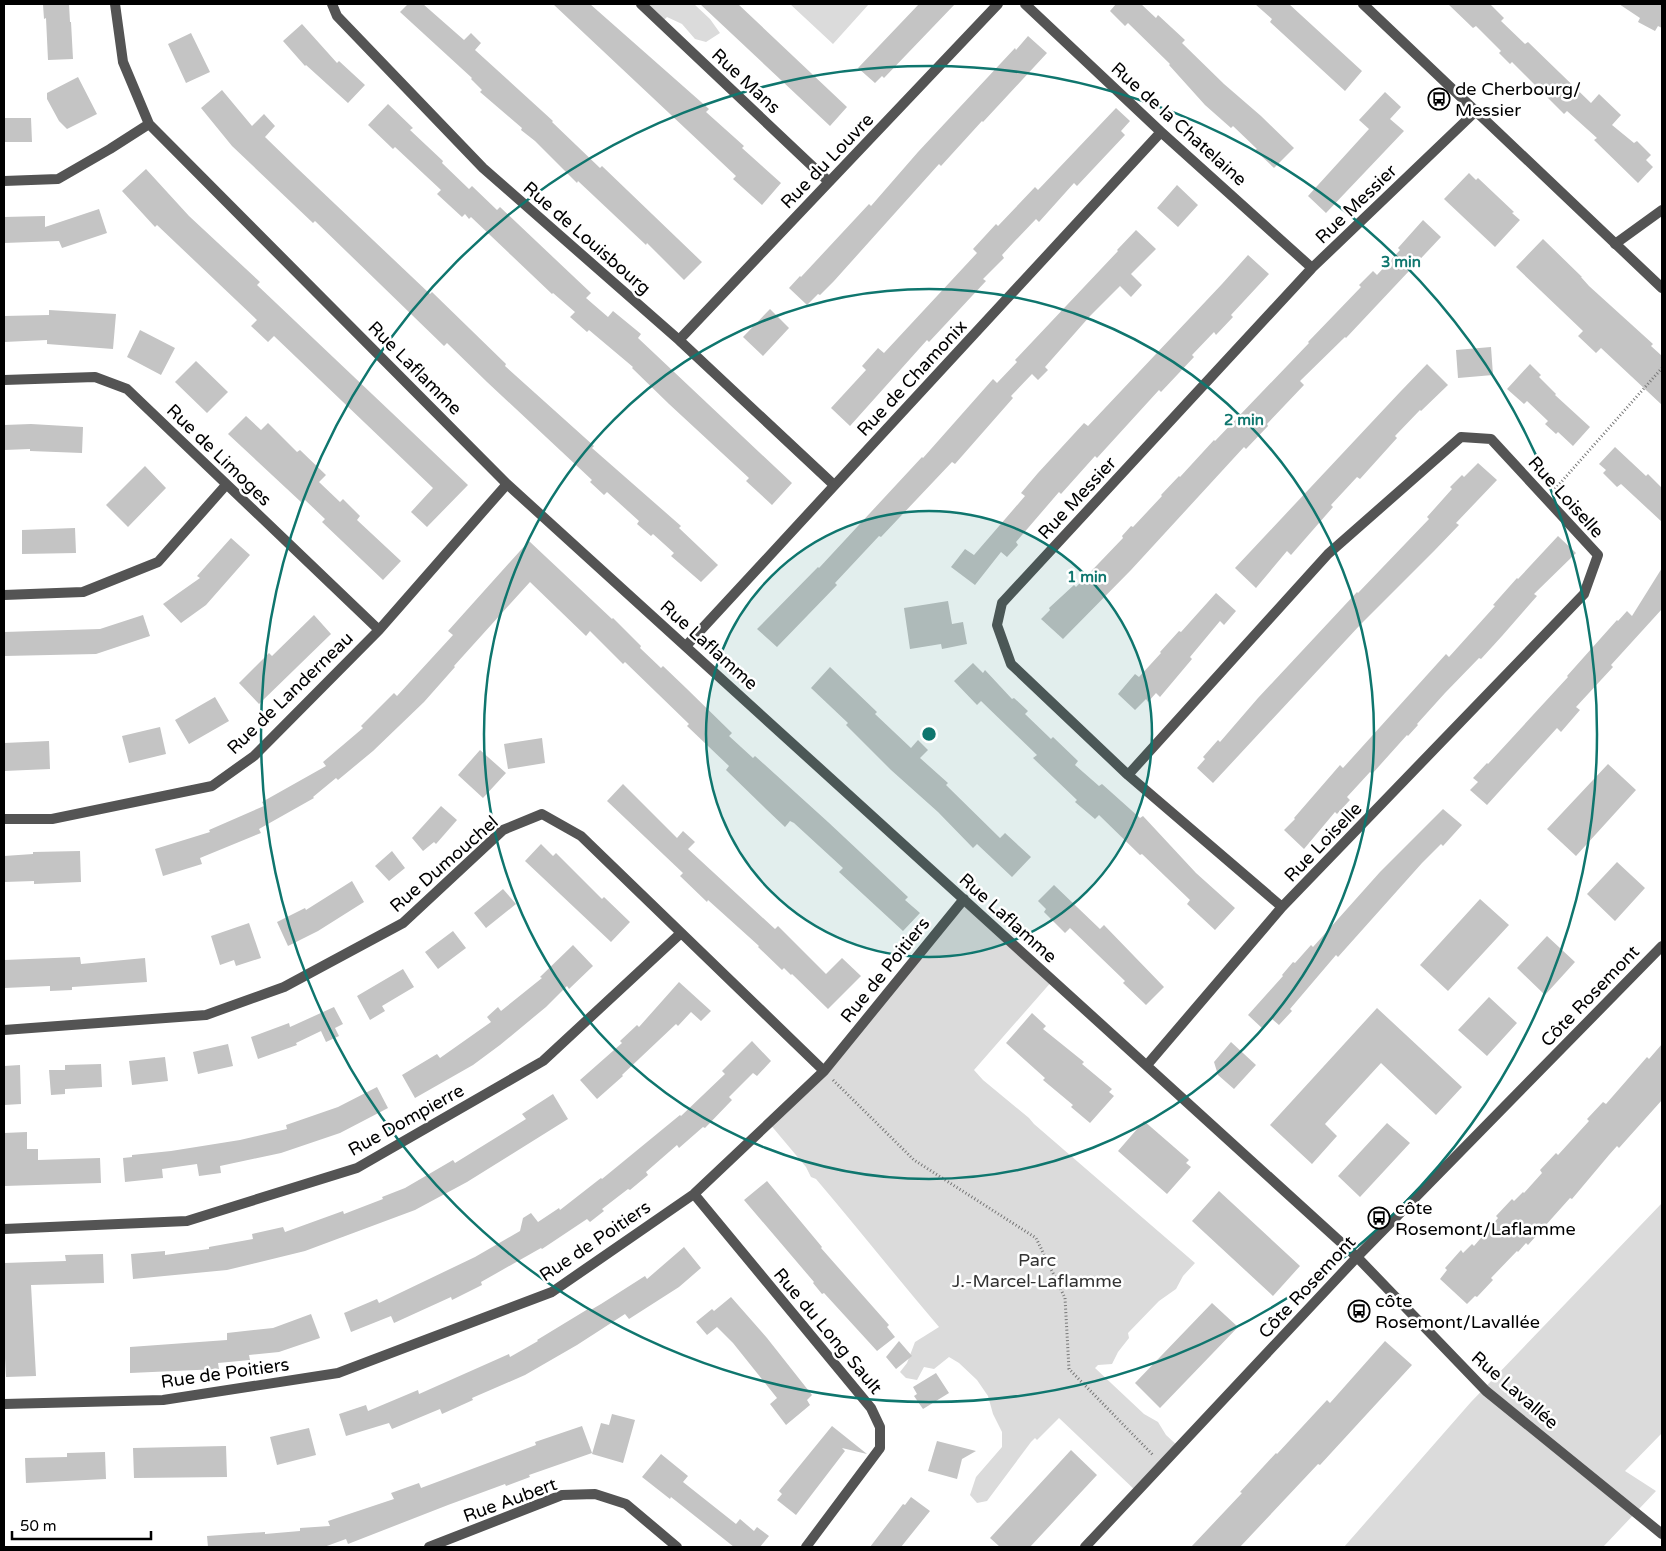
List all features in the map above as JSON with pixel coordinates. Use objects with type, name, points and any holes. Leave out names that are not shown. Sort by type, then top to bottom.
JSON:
[{"type":"street","name":"Rue Laflamme","points":[[115,4],[123,62],[149,124],[507,484],[1358,1257]]},
{"type":"street","name":"Rue de Louisbourg","points":[[332,4],[337,16],[483,168],[678,340],[834,485]]},
{"type":"street","name":"Rue Mans","points":[[641,4],[829,182]]},
{"type":"street","name":"Rue du Louvre","points":[[678,340],[998,4]]},
{"type":"street","name":"Rue de la Chatelaine","points":[[1024,4],[1161,132],[1312,268]]},
{"type":"street","points":[[1363,4],[1662,288]]},
{"type":"street","name":"Rue Messier","points":[[1282,908],[1128,775],[1011,664],[997,625],[1002,603],[1312,268],[1476,111]]},
{"type":"street","points":[[4,181],[58,179],[110,150],[149,124]]},
{"type":"street","name":"Rue de Chamonix","points":[[686,646],[1161,132]]},
{"type":"street","points":[[1615,244],[1662,210]]},
{"type":"street","name":"Rue de Limoges","points":[[4,380],[95,377],[127,389],[379,630]]},
{"type":"street","name":"Rue Loiselle","points":[[1128,775],[1328,554],[1461,436],[1491,439],[1598,555],[1584,594],[1282,908],[1147,1065]]},
{"type":"street","name":"Rue de Landerneau","points":[[4,819],[52,819],[212,786],[254,756],[379,630],[507,484]]},
{"type":"street","points":[[4,595],[83,592],[158,562],[226,485]]},
{"type":"street","name":"Rue Dumouchel","points":[[4,1030],[206,1015],[284,987],[403,922],[503,830],[542,814],[581,836],[824,1071]]},
{"type":"street","name":"Rue de Poitiers","points":[[4,1404],[163,1400],[338,1373],[552,1292],[694,1194],[824,1071],[964,899]]},
{"type":"street","name":"Rue Dompierre","points":[[4,1229],[187,1221],[357,1168],[543,1061],[681,932]]},
{"type":"street","name":"Côte Rosemont","points":[[1085,1547],[1358,1257],[1662,946]]},
{"type":"street","name":"Rue du Long Sault","points":[[694,1194],[871,1408],[880,1427],[880,1448],[806,1547]]},
{"type":"street","name":"Rue Lavallée","points":[[1358,1257],[1486,1391],[1662,1534]]},
{"type":"street","name":"Rue Aubert","points":[[429,1547],[562,1495],[595,1494],[626,1504],[676,1547]]},
{"type":"path","points":[[1546,499],[1662,368]]},
{"type":"path","points":[[824,1071],[914,1160],[1036,1238],[1065,1298],[1069,1369],[1163,1464]]},
{"type":"green space","points":[[641,4],[694,4],[710,19],[720,33],[706,42],[695,39],[682,24],[667,17],[661,23]]},
{"type":"green space","points":[[790,4],[869,4],[833,44]]},
{"type":"green space","name":"Parc J.-Marcel-Laflamme","points":[[964,899],[1053,980],[974,1070],[983,1080],[1195,1263],[1183,1276],[1176,1289],[1159,1301],[1128,1333],[1129,1338],[1118,1352],[1112,1364],[1098,1365],[1095,1368],[1144,1414],[1158,1422],[1166,1435],[1179,1447],[1137,1492],[1059,1418],[1037,1440],[1035,1438],[1031,1442],[987,1501],[977,1503],[970,1495],[976,1477],[1002,1447],[1002,1432],[993,1414],[988,1396],[977,1380],[959,1363],[949,1357],[934,1369],[924,1367],[917,1380],[906,1378],[900,1372],[907,1363],[915,1342],[939,1327],[816,1179],[811,1177],[806,1167],[769,1123],[824,1071]]},
{"type":"green space","points":[[1662,1203],[1662,1433],[1625,1471],[1656,1491],[1603,1547],[1344,1547],[1471,1402]]},
{"type":"building","points":[[43,4],[69,4],[73,59],[48,60],[46,18],[44,19]]},
{"type":"building","points":[[408,4],[423,4],[464,40],[471,33],[481,43],[475,50],[553,121],[600,168],[602,166],[702,262],[684,280],[647,243],[646,245],[578,181],[577,183],[535,141],[521,130],[522,128],[480,92],[482,90],[472,78],[400,12]]},
{"type":"building","points":[[553,4],[590,4],[709,109],[706,112],[781,183],[762,205],[733,179],[736,176]]},
{"type":"building","points":[[700,4],[738,4],[847,107],[830,126]]},
{"type":"building","points":[[919,4],[955,4],[884,78],[882,76],[875,83],[858,68]]},
{"type":"building","points":[[1116,4],[1141,4],[1156,18],[1158,15],[1185,40],[1182,43],[1294,148],[1274,168],[1233,126],[1231,128],[1205,105],[1170,64],[1128,23],[1125,26],[1110,11]]},
{"type":"building","points":[[1255,4],[1289,4],[1362,71],[1345,91],[1270,22],[1272,19]]},
{"type":"building","points":[[1448,4],[1490,4],[1504,18],[1501,21],[1525,44],[1528,42],[1591,103],[1599,94],[1621,115],[1612,125],[1634,143],[1637,141],[1651,155],[1646,160],[1653,167],[1638,183],[1594,140],[1597,138],[1567,111],[1564,114],[1512,62],[1510,64],[1499,53],[1501,51],[1476,26],[1473,28]]},
{"type":"building","points":[[1619,4],[1662,4],[1662,28],[1658,26],[1655,31],[1638,22],[1640,18]]},
{"type":"building","points":[[302,24],[337,63],[339,61],[365,85],[348,103],[305,66],[283,41]]},
{"type":"building","points":[[191,33],[210,72],[186,83],[168,44]]},
{"type":"building","points":[[1028,36],[1047,53],[941,166],[939,164],[834,281],[807,305],[789,288],[869,204],[871,206],[918,152]]},
{"type":"building","points":[[78,77],[97,114],[67,129],[59,121],[47,99],[47,93]]},
{"type":"building","points":[[222,90],[252,126],[264,114],[275,126],[265,137],[430,294],[432,292],[506,364],[505,366],[594,446],[592,448],[681,526],[679,528],[718,565],[701,582],[671,556],[674,553],[653,534],[651,536],[637,524],[639,521],[607,492],[604,495],[590,482],[592,480],[447,343],[444,346],[315,221],[313,223],[232,146],[201,108]]},
{"type":"building","points":[[1385,92],[1401,107],[1390,119],[1404,131],[1326,213],[1308,196],[1369,129],[1359,120]]},
{"type":"building","points":[[388,104],[413,128],[410,130],[469,189],[472,186],[497,210],[500,207],[591,293],[586,298],[608,317],[613,311],[641,334],[638,338],[792,483],[772,505],[746,481],[749,478],[669,404],[633,367],[589,330],[587,332],[570,317],[575,312],[552,294],[471,217],[469,219],[465,214],[462,217],[437,194],[441,190],[395,147],[393,149],[368,125]]},
{"type":"building","points":[[1116,108],[1130,121],[1121,131],[1125,135],[1077,186],[1074,183],[1039,222],[1036,219],[1014,242],[1002,255],[1004,258],[983,279],[986,281],[929,342],[927,340],[850,426],[831,408],[866,370],[862,366],[878,348],[884,353],[977,253],[973,249],[996,224],[998,226],[1035,187],[1038,190]]},
{"type":"building","points":[[4,118],[31,118],[32,142],[4,142]]},
{"type":"building","points":[[146,169],[189,216],[260,282],[257,285],[468,485],[427,527],[411,512],[433,488],[274,336],[268,342],[251,326],[257,320],[157,225],[155,227],[122,191]]},
{"type":"building","points":[[1469,173],[1476,180],[1478,178],[1520,220],[1495,247],[1444,199]]},
{"type":"building","points":[[1177,185],[1198,205],[1178,227],[1157,208]]},
{"type":"building","points":[[99,209],[107,233],[62,248],[59,241],[4,243],[4,217],[45,216],[45,227]]},
{"type":"building","points":[[1423,220],[1441,237],[1346,338],[1300,381],[1304,385],[1267,424],[1268,426],[1246,449],[1244,447],[1131,570],[1063,639],[1041,619],[1050,610],[1049,608],[1074,585],[1076,587],[1123,538],[1122,536],[1131,526],[1133,527],[1179,476],[1309,343],[1361,287],[1359,285],[1373,271],[1377,275],[1400,250],[1398,248]]},
{"type":"building","points":[[1136,230],[1156,249],[1131,274],[1142,285],[1131,297],[1120,286],[1090,316],[1045,367],[1048,370],[1038,380],[1032,374],[1011,396],[1013,398],[955,464],[952,462],[881,537],[879,536],[835,583],[837,585],[777,647],[757,629],[819,568],[923,458],[993,379],[997,383],[1017,362],[1015,360]]},
{"type":"building","points":[[1543,239],[1589,286],[1653,344],[1651,346],[1662,356],[1662,405],[1601,348],[1596,353],[1578,336],[1583,331],[1516,267]]},
{"type":"building","points":[[1248,255],[1269,274],[1231,315],[1233,317],[1216,335],[1214,332],[1192,355],[1194,357],[1161,392],[1159,390],[1097,458],[1095,456],[1061,494],[1059,492],[1016,542],[1018,545],[1007,557],[1001,552],[975,585],[951,567],[965,549],[974,555],[1025,496],[1021,493],[1038,473],[1084,423],[1088,426]]},
{"type":"building","points":[[770,309],[789,328],[763,356],[743,337]]},
{"type":"building","points":[[49,310],[116,314],[113,349],[47,344],[47,340],[4,342],[4,316],[49,315]]},
{"type":"building","points":[[140,330],[175,348],[161,375],[127,357]]},
{"type":"building","points":[[1491,347],[1493,375],[1458,378],[1456,350]]},
{"type":"building","points":[[196,361],[228,392],[207,413],[175,382]]},
{"type":"building","points":[[1427,364],[1448,385],[1395,436],[1397,438],[1360,479],[1357,477],[1331,505],[1333,507],[1291,555],[1287,551],[1256,588],[1235,568]]},
{"type":"building","points":[[1530,364],[1541,375],[1539,377],[1555,395],[1590,427],[1573,446],[1558,432],[1556,434],[1545,424],[1548,421],[1527,401],[1524,404],[1507,389]]},
{"type":"building","points":[[246,416],[261,430],[268,423],[297,452],[300,450],[326,475],[319,482],[340,502],[343,499],[360,516],[357,520],[401,561],[383,580],[322,522],[325,519],[304,499],[301,502],[228,434]]},
{"type":"building","points":[[31,424],[83,427],[82,453],[30,451],[30,449],[4,450],[4,425]]},
{"type":"building","points":[[1615,447],[1662,488],[1662,522],[1621,484],[1617,487],[1603,473],[1606,470],[1599,464]]},
{"type":"building","points":[[1478,463],[1497,480],[1456,523],[1459,525],[1360,625],[1213,783],[1197,768],[1205,759],[1203,757],[1218,740],[1220,742],[1258,698],[1357,592],[1429,519],[1427,517],[1452,489],[1450,487],[1462,475],[1464,477]]},
{"type":"building","points":[[145,466],[166,488],[128,527],[106,505]]},
{"type":"building","points":[[75,528],[76,553],[22,554],[22,530]]},
{"type":"building","points":[[1558,536],[1576,553],[1534,594],[1537,596],[1481,659],[1479,658],[1445,693],[1408,736],[1347,797],[1350,800],[1337,814],[1335,812],[1304,849],[1284,830],[1340,765],[1343,768],[1446,654],[1449,657],[1495,606],[1493,605],[1517,578]]},
{"type":"building","points":[[231,538],[250,555],[206,605],[181,623],[163,604],[200,578],[197,576]]},
{"type":"building","points":[[529,541],[613,618],[661,668],[663,666],[686,688],[732,733],[729,736],[753,758],[755,756],[908,897],[905,900],[920,913],[903,931],[839,872],[843,868],[794,823],[790,821],[785,827],[766,809],[726,770],[729,766],[687,726],[689,724],[625,662],[623,664],[590,631],[586,636],[530,582],[424,702],[373,751],[338,780],[336,778],[314,798],[259,829],[261,833],[200,858],[202,864],[163,876],[155,849],[210,832],[209,830],[264,806],[262,802],[326,766],[323,762],[363,728],[361,726],[394,693],[397,696],[453,635],[448,631]]},
{"type":"building","points":[[1662,568],[1662,609],[1576,707],[1580,710],[1561,732],[1557,728],[1487,805],[1470,790],[1478,782],[1473,778],[1568,677],[1617,620],[1627,611],[1632,616]]},
{"type":"building","points":[[1216,593],[1236,611],[1224,625],[1220,621],[1190,657],[1192,659],[1160,697],[1156,693],[1148,702],[1146,699],[1135,710],[1118,694],[1135,674],[1139,677],[1179,631],[1181,632]]},
{"type":"building","points":[[948,601],[952,624],[963,622],[967,644],[942,649],[941,644],[910,649],[904,608]]},
{"type":"building","points":[[143,615],[150,636],[96,654],[4,656],[4,632],[100,629]]},
{"type":"building","points":[[314,615],[331,634],[259,704],[239,683],[269,653],[272,656]]},
{"type":"building","points":[[973,663],[983,673],[985,670],[1012,699],[1014,698],[1028,711],[1025,714],[1078,761],[1075,765],[1099,786],[1102,784],[1140,818],[1143,816],[1196,873],[1235,908],[1215,930],[1187,904],[1190,900],[1142,854],[1140,855],[1099,815],[1095,819],[1075,802],[1077,800],[1033,758],[1037,755],[981,701],[977,705],[954,681]]},
{"type":"building","points":[[830,667],[911,748],[918,740],[928,750],[920,758],[948,783],[946,785],[1000,838],[1005,833],[1031,857],[1012,877],[977,844],[973,848],[938,812],[891,770],[846,725],[848,723],[811,688]]},
{"type":"building","points":[[215,697],[229,721],[189,744],[175,720]]},
{"type":"building","points":[[160,727],[166,754],[129,763],[122,736]]},
{"type":"building","points":[[542,738],[545,763],[508,769],[504,744]]},
{"type":"building","points":[[49,741],[50,769],[4,771],[4,743]]},
{"type":"building","points":[[480,750],[506,773],[483,798],[458,775]]},
{"type":"building","points":[[1608,764],[1636,790],[1576,856],[1547,829]]},
{"type":"building","points":[[623,784],[677,838],[683,831],[695,842],[688,849],[775,929],[778,926],[826,974],[842,958],[861,976],[828,1009],[792,974],[784,968],[782,970],[759,946],[708,900],[707,902],[680,876],[683,873],[607,801]]},
{"type":"building","points":[[441,806],[457,820],[436,844],[434,842],[423,851],[412,838]]},
{"type":"building","points":[[1443,809],[1462,825],[1443,846],[1441,844],[1422,863],[1338,957],[1336,955],[1290,1009],[1292,1011],[1279,1025],[1272,1019],[1263,1029],[1248,1015],[1293,962],[1295,963],[1311,945],[1313,947],[1380,872]]},
{"type":"building","points":[[541,844],[553,856],[556,853],[602,899],[604,897],[630,922],[611,942],[525,861]]},
{"type":"building","points":[[80,851],[81,882],[34,884],[34,881],[4,882],[4,856],[33,854],[33,852]]},
{"type":"building","points":[[392,851],[405,868],[389,881],[375,866]]},
{"type":"building","points":[[1617,862],[1645,888],[1615,921],[1587,894]]},
{"type":"building","points":[[352,881],[364,902],[318,931],[288,946],[277,922],[305,908],[306,910]]},
{"type":"building","points":[[1054,885],[1100,929],[1104,925],[1164,987],[1146,1005],[1123,983],[1125,981],[1070,928],[1065,933],[1044,912],[1046,909],[1038,901]]},
{"type":"building","points":[[503,889],[516,904],[486,928],[474,913]]},
{"type":"building","points":[[1480,899],[1509,925],[1448,991],[1420,965]]},
{"type":"building","points":[[249,923],[261,958],[236,966],[234,960],[220,965],[211,936]]},
{"type":"building","points":[[453,931],[466,948],[438,969],[425,952]]},
{"type":"building","points":[[1547,936],[1575,962],[1545,995],[1517,968]]},
{"type":"building","points":[[573,945],[593,966],[569,989],[567,986],[546,1007],[500,1045],[473,1065],[415,1098],[402,1075],[437,1054],[440,1058],[491,1022],[487,1017],[498,1007],[501,1011],[542,978],[540,977]]},
{"type":"building","points":[[80,957],[81,964],[145,958],[147,982],[72,987],[72,990],[50,991],[50,986],[4,988],[4,960]]},
{"type":"building","points":[[403,969],[414,987],[382,1006],[385,1011],[370,1020],[357,996]]},
{"type":"building","points":[[679,982],[711,1011],[701,1021],[691,1012],[597,1099],[580,1080],[622,1043],[620,1041],[637,1025],[639,1027]]},
{"type":"building","points":[[1489,997],[1517,1023],[1487,1056],[1458,1030]]},
{"type":"building","points":[[334,1007],[343,1024],[335,1028],[339,1036],[326,1042],[321,1031],[296,1043],[297,1045],[258,1059],[251,1037],[289,1023],[290,1027]]},
{"type":"building","points":[[1377,1008],[1462,1087],[1436,1115],[1381,1063],[1325,1124],[1337,1136],[1312,1164],[1270,1125]]},
{"type":"building","points":[[1032,1013],[1046,1026],[1043,1029],[1084,1062],[1082,1064],[1112,1089],[1109,1092],[1114,1096],[1090,1123],[1071,1107],[1073,1105],[1043,1080],[1045,1078],[1006,1043]]},
{"type":"building","points":[[752,1041],[771,1061],[757,1076],[753,1073],[729,1097],[732,1100],[705,1128],[703,1127],[679,1148],[677,1145],[646,1172],[648,1175],[602,1209],[604,1211],[590,1222],[587,1219],[542,1249],[481,1282],[482,1285],[452,1300],[451,1297],[394,1323],[391,1316],[351,1332],[344,1313],[377,1299],[379,1303],[475,1257],[520,1231],[523,1218],[531,1213],[538,1222],[559,1208],[560,1210],[681,1116],[725,1074],[722,1071]]},
{"type":"building","points":[[1231,1042],[1256,1065],[1234,1089],[1218,1075],[1214,1062]]},
{"type":"building","points":[[228,1044],[233,1066],[198,1074],[193,1052]]},
{"type":"building","points":[[1662,1044],[1662,1100],[1619,1148],[1617,1146],[1572,1199],[1570,1198],[1528,1245],[1526,1243],[1517,1251],[1491,1278],[1493,1280],[1477,1297],[1475,1296],[1467,1304],[1440,1279],[1447,1270],[1445,1268],[1461,1250],[1463,1253],[1472,1244],[1474,1246],[1498,1218],[1496,1216],[1512,1199],[1514,1201],[1524,1193],[1542,1173],[1540,1170],[1556,1153],[1558,1155],[1589,1121],[1587,1119],[1603,1102],[1606,1104],[1647,1057],[1649,1059]]},
{"type":"building","points":[[165,1057],[168,1081],[132,1085],[129,1061]]},
{"type":"building","points":[[101,1064],[102,1087],[65,1089],[65,1094],[51,1095],[49,1070],[65,1070],[65,1065]]},
{"type":"building","points":[[20,1065],[21,1104],[4,1105],[4,1066]]},
{"type":"building","points":[[377,1087],[388,1108],[340,1133],[281,1153],[220,1166],[221,1173],[199,1176],[197,1164],[162,1169],[163,1178],[125,1182],[123,1158],[132,1157],[132,1155],[240,1140],[287,1129],[286,1125],[338,1107]]},
{"type":"building","points":[[553,1094],[568,1119],[467,1182],[415,1210],[305,1251],[227,1270],[133,1279],[131,1254],[165,1251],[165,1255],[209,1249],[209,1247],[253,1239],[252,1234],[283,1227],[285,1232],[343,1211],[344,1214],[383,1199],[382,1197],[405,1188],[453,1160],[455,1163],[526,1119],[522,1114]]},
{"type":"building","points":[[1144,1121],[1189,1160],[1186,1163],[1191,1167],[1167,1194],[1118,1151]]},
{"type":"building","points":[[1387,1123],[1410,1143],[1360,1197],[1338,1176]]},
{"type":"building","points":[[27,1132],[27,1149],[38,1149],[38,1160],[100,1158],[101,1183],[4,1186],[4,1133]]},
{"type":"building","points":[[767,1181],[821,1248],[889,1325],[887,1327],[895,1337],[877,1351],[824,1293],[822,1294],[814,1282],[744,1200]]},
{"type":"building","points":[[1219,1191],[1300,1266],[1273,1296],[1192,1221]]},
{"type":"building","points":[[684,1247],[701,1268],[679,1287],[629,1319],[625,1314],[525,1375],[472,1398],[473,1400],[442,1414],[440,1409],[392,1429],[389,1423],[346,1436],[339,1414],[366,1405],[368,1411],[418,1390],[419,1394],[509,1354],[510,1357],[645,1276],[647,1279]]},
{"type":"building","points":[[103,1254],[104,1283],[31,1285],[36,1376],[6,1377],[4,1358],[4,1263],[66,1261],[65,1255]]},
{"type":"building","points":[[731,1297],[767,1338],[812,1395],[807,1400],[810,1405],[786,1425],[770,1404],[777,1398],[733,1343],[717,1327],[707,1335],[696,1322],[712,1309],[714,1311]]},
{"type":"building","points":[[1212,1303],[1238,1327],[1160,1408],[1135,1383]]},
{"type":"building","points":[[311,1314],[320,1338],[279,1352],[249,1355],[250,1360],[218,1363],[219,1369],[130,1373],[130,1347],[227,1340],[227,1333],[273,1328]]},
{"type":"building","points":[[899,1341],[912,1356],[896,1369],[886,1357]]},
{"type":"building","points":[[1385,1341],[1412,1365],[1320,1465],[1318,1464],[1240,1547],[1191,1547],[1242,1493],[1240,1492],[1276,1453],[1327,1400],[1330,1403]]},
{"type":"building","points":[[936,1373],[949,1393],[923,1409],[914,1396],[917,1394],[913,1387]]},
{"type":"building","points":[[612,1414],[635,1420],[623,1463],[592,1454],[601,1423],[609,1425]]},
{"type":"building","points":[[582,1426],[592,1453],[529,1475],[530,1477],[506,1486],[505,1484],[448,1505],[348,1544],[346,1539],[324,1547],[208,1547],[207,1536],[265,1532],[265,1534],[300,1531],[300,1528],[330,1526],[328,1521],[394,1499],[391,1493],[419,1483],[421,1488],[536,1445],[535,1442]]},
{"type":"building","points":[[832,1426],[867,1454],[842,1448],[845,1451],[796,1515],[777,1500],[782,1494],[779,1491]]},
{"type":"building","points":[[309,1428],[316,1455],[277,1465],[270,1437]]},
{"type":"building","points":[[937,1441],[976,1451],[962,1459],[957,1479],[928,1471]]},
{"type":"building","points":[[226,1446],[227,1477],[134,1478],[133,1448]]},
{"type":"building","points":[[1071,1450],[1097,1475],[1030,1547],[1000,1547],[990,1538]]},
{"type":"building","points":[[105,1452],[106,1479],[26,1483],[25,1458],[67,1457],[67,1453]]},
{"type":"building","points":[[661,1454],[688,1476],[683,1482],[736,1524],[740,1519],[754,1531],[757,1527],[769,1536],[760,1547],[734,1547],[671,1497],[670,1499],[642,1477]]},
{"type":"building","points":[[911,1497],[930,1511],[901,1547],[870,1547],[903,1504],[905,1505]]},
{"type":"place","name":"de Cherbourg/ Messier","points":[[1439,99]]},
{"type":"place","name":"côte Rosemont/Laflamme","points":[[1379,1218]]},
{"type":"place","name":"côte Rosemont/Lavallée","points":[[1359,1311]]}]
